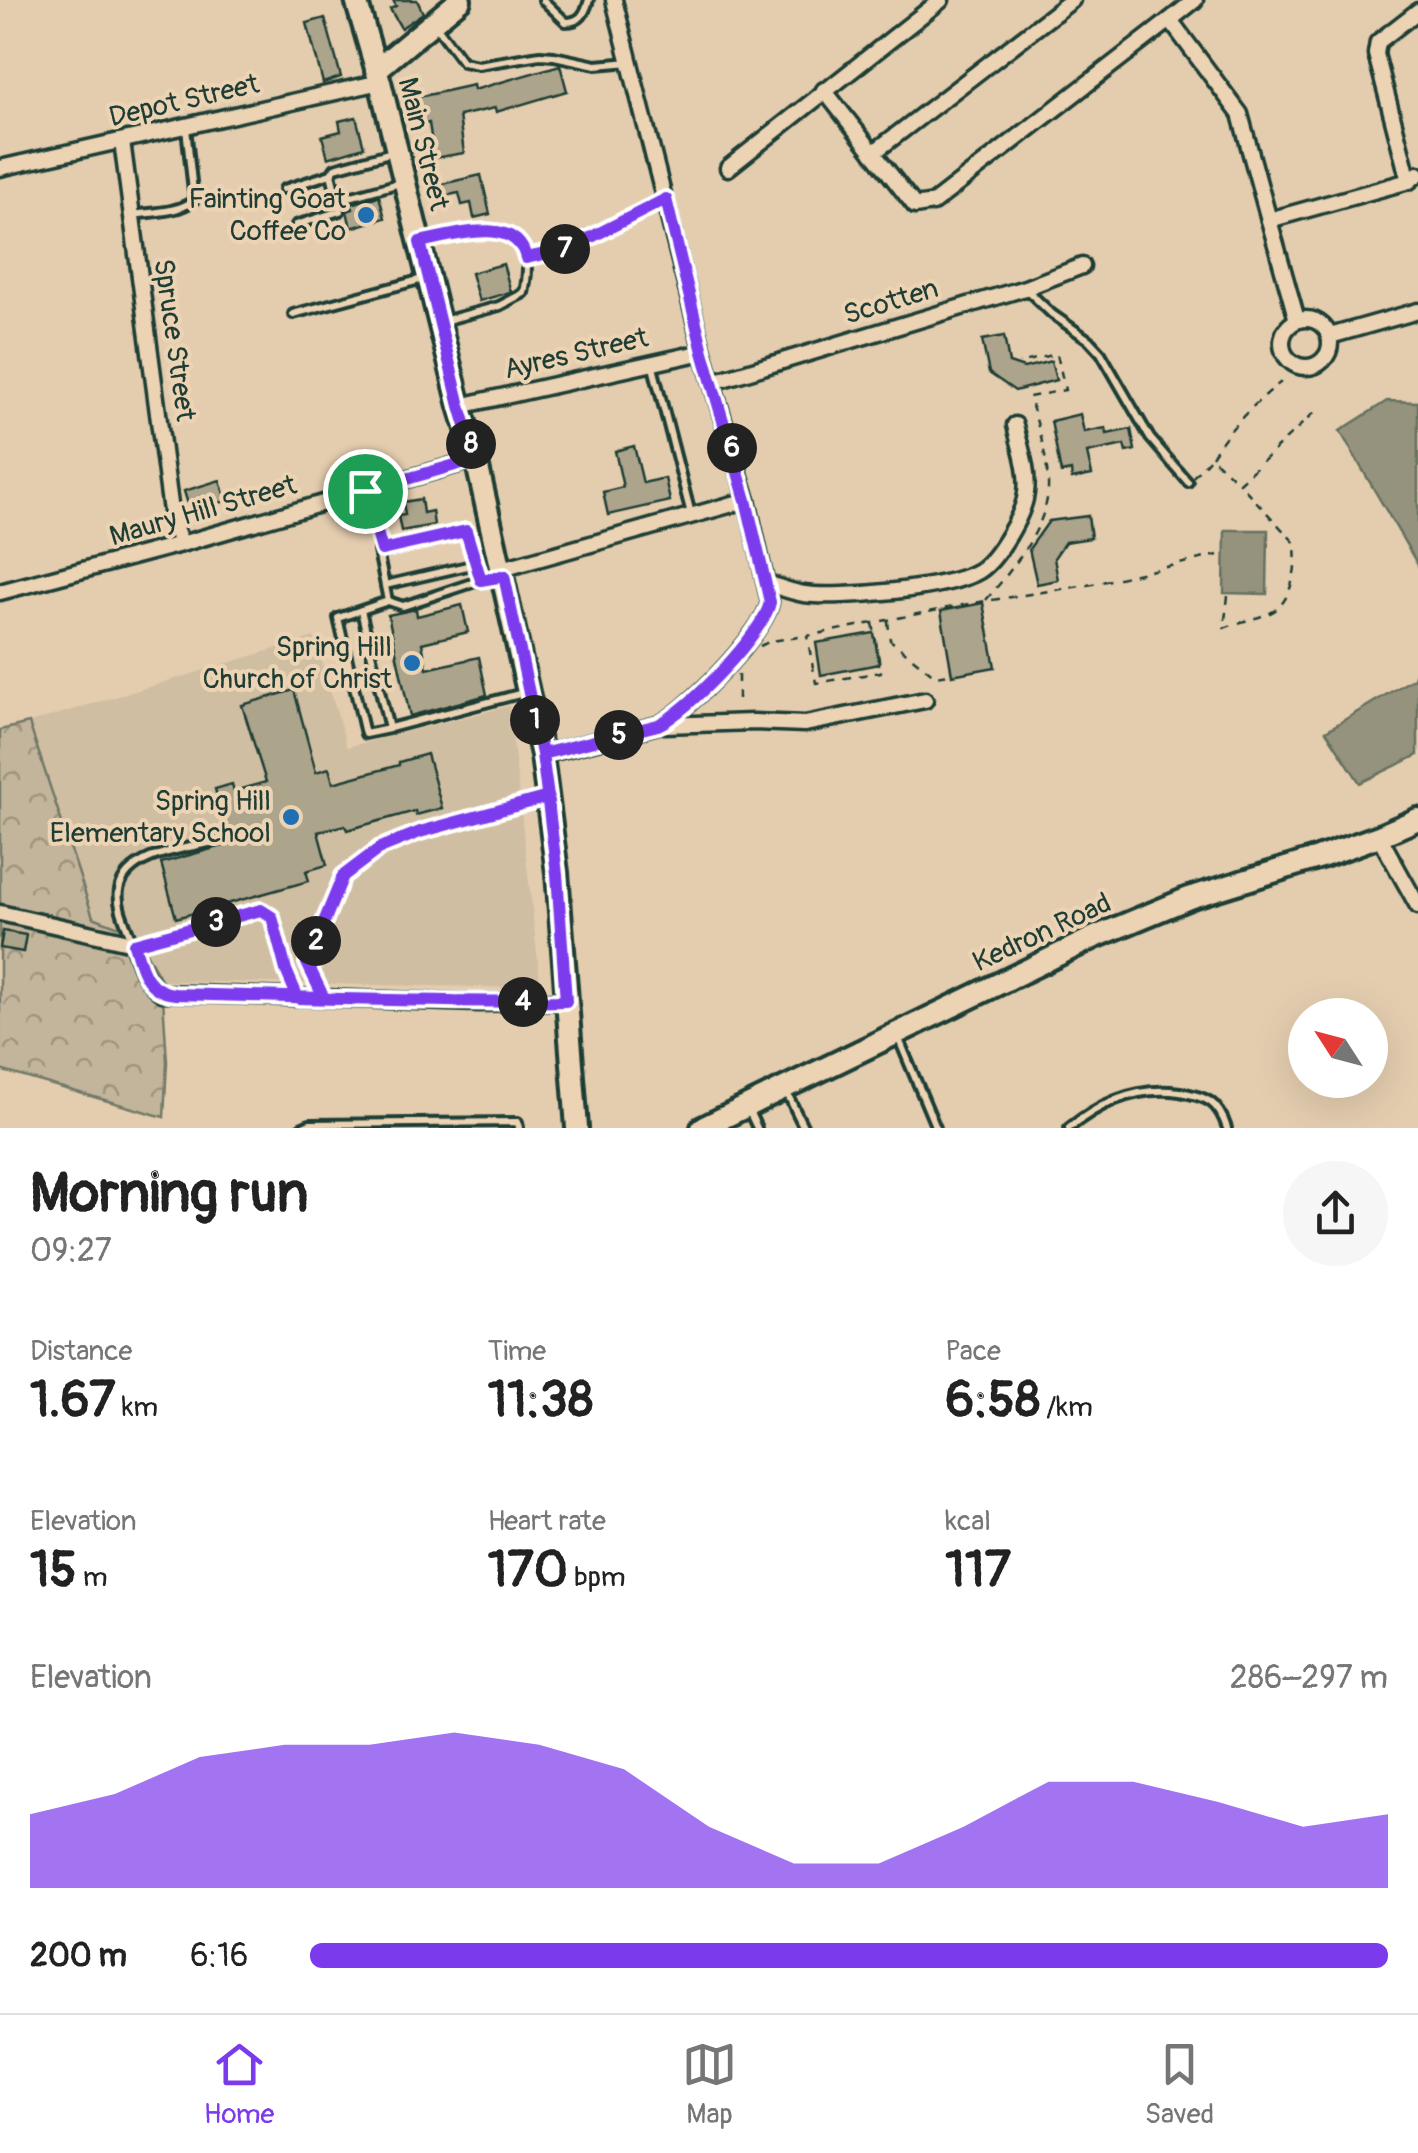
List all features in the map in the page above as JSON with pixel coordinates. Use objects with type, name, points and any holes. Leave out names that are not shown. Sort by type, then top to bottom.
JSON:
[{"type":"main road","name":"Main Street","points":[[356,0],[476,459],[542,754],[557,874],[577,1128]]},
{"type":"main road","points":[[378,76],[460,0]]},
{"type":"main road","name":"Kedron Road","points":[[702,1128],[1095,937],[1189,898],[1318,858],[1418,819]]},
{"type":"street","points":[[542,754],[671,720],[761,625],[770,602],[614,0]]},
{"type":"street","points":[[728,168],[941,0]]},
{"type":"street","points":[[874,153],[1072,0]]},
{"type":"street","points":[[824,90],[915,206],[933,203],[1195,0]]},
{"type":"street","points":[[1269,220],[1413,178],[1376,54],[1378,42],[1418,11]]},
{"type":"street","points":[[1170,20],[1240,114],[1296,320]]},
{"type":"street","name":"Depot Street","points":[[0,168],[122,142],[378,76]]},
{"type":"street","name":"Spruce Street","points":[[122,142],[172,520],[181,544]]},
{"type":"street","name":"Scotten","points":[[713,382],[1025,288],[1082,266]]},
{"type":"street","points":[[1330,336],[1418,311]]},
{"type":"street","points":[[1296,320],[1314,320],[1327,329],[1328,353],[1318,365],[1301,367],[1283,352],[1286,328],[1296,320]]},
{"type":"street","name":"Ayres Street","points":[[460,406],[703,352]]},
{"type":"street","points":[[767,583],[806,595],[878,593],[947,582],[980,570],[1000,549],[1026,498],[1027,480],[1015,425]]},
{"type":"street","name":"Maury Hill Street","points":[[0,592],[476,459]]},
{"type":"street","points":[[503,573],[746,500]]},
{"type":"street","points":[[658,725],[805,724],[925,700]]},
{"type":"street","points":[[1379,836],[1418,906]]},
{"type":"street","points":[[0,914],[134,944],[142,972],[162,994],[566,1001]]},
{"type":"lane","points":[[543,0],[566,22],[575,22],[584,15],[590,0]]},
{"type":"lane","points":[[434,22],[463,62],[478,64],[540,55],[596,66],[630,62]]},
{"type":"lane","points":[[132,216],[180,208],[194,200],[186,126]]},
{"type":"lane","points":[[284,189],[331,174],[335,168],[397,150]]},
{"type":"lane","points":[[296,225],[340,211],[331,174]]},
{"type":"lane","points":[[338,200],[405,182]]},
{"type":"lane","points":[[526,258],[568,249],[666,199]]},
{"type":"lane","points":[[420,242],[495,231],[515,237],[524,248],[529,272],[524,294],[499,306],[440,322]]},
{"type":"lane","points":[[293,314],[429,278]]},
{"type":"lane","points":[[1025,288],[1101,353],[1150,438],[1188,482]]},
{"type":"lane","points":[[652,363],[692,516]]},
{"type":"lane","points":[[365,491],[382,550]]},
{"type":"lane","points":[[388,601],[378,551],[466,531],[481,580]]},
{"type":"lane","points":[[385,584],[476,564]]},
{"type":"lane","points":[[503,573],[403,606],[388,601],[338,618],[365,734],[529,692]]},
{"type":"lane","points":[[362,610],[390,728]]},
{"type":"lane","points":[[324,998],[307,963],[343,876],[380,848],[420,832],[548,797]]},
{"type":"lane","points":[[219,841],[147,857],[126,874],[119,891],[134,944],[261,910],[272,917],[298,998]]},
{"type":"lane","points":[[896,1034],[936,1128]]},
{"type":"lane","points":[[785,1088],[804,1128]]},
{"type":"lane","points":[[1069,1128],[1112,1101],[1142,1091],[1162,1090],[1209,1100],[1222,1114],[1226,1128]]},
{"type":"lane","points":[[747,1106],[757,1128]]},
{"type":"lane","points":[[301,1128],[310,1124],[518,1122],[518,1128]]},
{"type":"path","points":[[1188,482],[1212,457],[1227,432],[1281,382]]},
{"type":"path","points":[[1239,483],[1315,412]]},
{"type":"path","points":[[1212,457],[1294,542],[1296,552],[1294,572],[1280,607],[1224,628],[1228,596]]},
{"type":"path","points":[[753,651],[771,642],[1093,584],[1218,556]]},
{"type":"path","points":[[888,620],[890,640],[935,676],[949,674]]},
{"type":"path","points":[[807,636],[816,683],[881,672],[874,622]]},
{"type":"path","points":[[738,714],[737,678],[742,664]]},
{"type":"shaded area","points":[[1387,401],[1418,402],[1418,565],[1340,431]]},
{"type":"shaded area","points":[[1225,530],[1268,530],[1267,594],[1224,593]]},
{"type":"shaded area","name":"Spring Hill Elementary School","points":[[314,637],[347,747],[509,706],[541,988],[162,981],[135,933],[93,917],[29,723]]},
{"type":"shaded area","points":[[1418,666],[1418,755],[1360,783],[1326,731],[1414,678]]},
{"type":"green space","points":[[29,723],[93,917],[135,933],[162,981],[167,1062],[164,1117],[0,1070],[0,730]]},
{"type":"building","points":[[393,0],[417,0],[423,13],[401,28],[390,9],[396,6]]},
{"type":"building","points":[[325,18],[341,77],[323,83],[307,23]]},
{"type":"building","points":[[560,65],[567,91],[496,112],[495,108],[459,116],[464,153],[434,158],[429,123],[420,125],[414,98],[473,85],[474,90]]},
{"type":"building","points":[[356,117],[364,147],[328,158],[322,136],[341,131],[339,121]]},
{"type":"building","points":[[481,175],[490,214],[474,218],[471,203],[462,205],[459,193],[444,196],[442,184]]},
{"type":"building","name":"Fainting Goat Coffee Co","points":[[379,196],[385,218],[351,228],[347,211],[353,209],[351,204]]},
{"type":"building","points":[[503,264],[511,292],[479,301],[471,273]]},
{"type":"building","points":[[1004,336],[1009,363],[1024,368],[1051,361],[1056,380],[1015,391],[989,373],[982,340]]},
{"type":"building","points":[[1080,414],[1084,432],[1106,428],[1107,434],[1131,429],[1135,450],[1126,452],[1124,445],[1087,453],[1092,475],[1072,479],[1071,471],[1061,473],[1051,421]]},
{"type":"building","points":[[634,446],[643,483],[665,478],[670,501],[608,515],[603,492],[623,487],[615,451]]},
{"type":"building","points":[[220,480],[226,501],[190,511],[184,491]]},
{"type":"building","points":[[421,499],[423,513],[432,511],[434,525],[401,531],[398,516],[405,515],[403,502]]},
{"type":"building","points":[[1088,516],[1091,538],[1065,542],[1054,558],[1058,580],[1037,584],[1029,549],[1049,521]]},
{"type":"building","points":[[983,603],[995,667],[952,675],[941,611]]},
{"type":"building","name":"Spring Hill Church of Christ","points":[[462,605],[468,632],[422,643],[427,669],[479,657],[487,695],[410,716],[388,615],[416,609],[417,616]]},
{"type":"building","points":[[874,633],[879,664],[821,675],[816,643]]},
{"type":"building","points":[[294,690],[316,772],[329,768],[333,783],[427,754],[442,808],[416,815],[415,811],[347,830],[345,825],[318,832],[327,865],[306,871],[309,881],[176,918],[161,863],[230,844],[215,789],[232,784],[234,791],[266,782],[242,705]]},
{"type":"building","points":[[3,931],[26,935],[23,952],[0,948]]},
{"type":"place","name":"Fainting Goat Coffee Co","points":[[366,215]]},
{"type":"place","name":"Spring Hill Church of Christ","points":[[412,663]]},
{"type":"place","name":"Spring Hill Elementary School","points":[[291,817]]},
{"type":"route","points":[[365,491],[382,550],[466,531],[481,580],[504,576],[542,754],[548,797],[420,832],[380,848],[343,876],[307,963],[324,998],[175,994],[162,994],[142,972],[134,944],[261,910],[272,917],[286,970],[298,998],[566,1001],[557,874],[542,754],[671,720],[747,642],[761,625],[770,602],[666,199],[568,249],[526,258],[515,237],[495,231],[420,242],[476,459],[365,491]]}]
